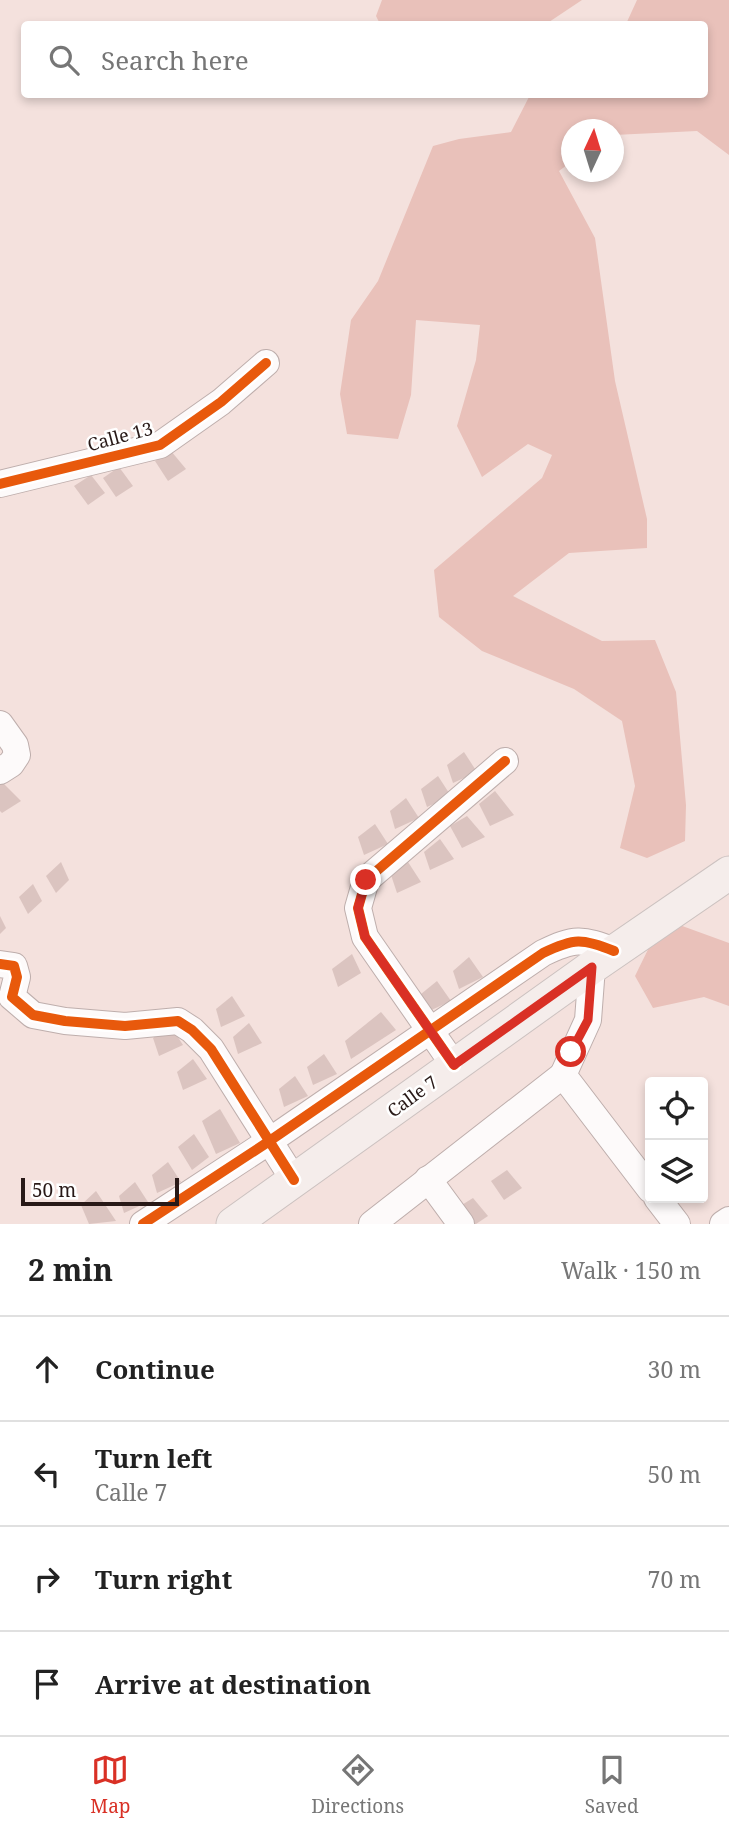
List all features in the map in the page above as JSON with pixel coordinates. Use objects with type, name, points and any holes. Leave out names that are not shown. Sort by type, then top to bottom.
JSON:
[{"type":"main road","name":"Calle 7","points":[[233,1224],[603,959],[729,873]]},
{"type":"street","name":"Calle 13","points":[[0,484],[160,445],[221,402],[266,363]]},
{"type":"street","points":[[0,723],[15,745],[17,755],[11,764],[0,771]]},
{"type":"street","points":[[454,1065],[365,937],[358,908],[366,880],[505,761]]},
{"type":"street","points":[[143,1224],[268,1142],[542,953],[566,942],[586,940],[603,959],[588,1020],[563,1075],[372,1224]]},
{"type":"street","points":[[0,964],[14,966],[17,977],[12,997],[33,1015],[125,1026],[178,1021],[192,1030],[211,1049],[294,1180]]},
{"type":"street","points":[[563,1075],[645,1182]]},
{"type":"street","points":[[428,1179],[461,1224]]},
{"type":"street","points":[[661,1203],[677,1224]]},
{"type":"street","points":[[723,1224],[729,1220]]},
{"type":"shaded area","points":[[382,0],[582,0],[550,21],[378,21],[376,16]]},
{"type":"shaded area","points":[[637,0],[729,0],[729,155],[697,131],[624,135],[624,119],[561,119],[561,182],[565,182],[595,238],[615,381],[647,519],[647,548],[569,553],[513,596],[602,641],[655,640],[676,692],[686,805],[685,841],[647,858],[620,848],[635,786],[622,721],[574,689],[482,651],[439,617],[434,570],[542,478],[552,455],[528,444],[482,477],[457,426],[476,360],[480,325],[416,320],[411,395],[398,439],[347,434],[340,394],[351,320],[378,281],[433,146],[459,139],[511,132],[528,98],[708,98],[708,21],[627,21]]},
{"type":"shaded area","points":[[663,919],[729,943],[729,1006],[704,997],[653,1008],[635,976]]},
{"type":"building","points":[[171,451],[186,469],[168,481],[155,461]]},
{"type":"building","points":[[119,467],[133,486],[116,497],[103,478]]},
{"type":"building","points":[[91,475],[105,493],[88,505],[74,486]]},
{"type":"building","points":[[464,752],[477,772],[453,783],[447,765]]},
{"type":"building","points":[[438,776],[451,796],[427,807],[421,789]]},
{"type":"building","points":[[0,780],[21,801],[2,813],[0,811]]},
{"type":"building","points":[[495,791],[514,815],[490,826],[479,804]]},
{"type":"building","points":[[406,798],[419,818],[395,829],[390,811]]},
{"type":"building","points":[[467,816],[485,837],[462,848],[450,826]]},
{"type":"building","points":[[375,824],[388,844],[364,855],[358,837]]},
{"type":"building","points":[[440,839],[454,859],[430,870],[424,852]]},
{"type":"building","points":[[61,862],[69,880],[56,893],[46,876]]},
{"type":"building","points":[[408,862],[421,882],[397,893],[391,875]]},
{"type":"building","points":[[33,884],[42,901],[28,914],[19,897]]},
{"type":"building","points":[[0,916],[6,928],[0,934]]},
{"type":"building","points":[[352,954],[361,973],[338,987],[332,969]]},
{"type":"building","points":[[469,957],[483,977],[459,989],[453,971]]},
{"type":"building","points":[[437,981],[451,1001],[427,1012],[421,994]]},
{"type":"building","points":[[232,996],[245,1016],[221,1027],[216,1009]]},
{"type":"building","points":[[381,1012],[396,1030],[351,1059],[345,1041]]},
{"type":"building","points":[[249,1023],[262,1043],[238,1054],[233,1037]]},
{"type":"building","points":[[170,1025],[183,1045],[159,1056],[153,1038]]},
{"type":"building","points":[[324,1054],[337,1074],[313,1085],[307,1067]]},
{"type":"building","points":[[193,1059],[207,1079],[183,1090],[177,1072]]},
{"type":"building","points":[[295,1076],[308,1096],[284,1107],[279,1089]]},
{"type":"building","points":[[220,1109],[240,1143],[216,1154],[202,1121]]},
{"type":"building","points":[[194,1134],[209,1157],[192,1170],[178,1147]]},
{"type":"building","points":[[168,1162],[181,1182],[157,1193],[152,1175]]},
{"type":"building","points":[[507,1170],[522,1188],[504,1200],[491,1181]]},
{"type":"building","points":[[135,1182],[148,1202],[124,1213],[119,1196]]},
{"type":"building","points":[[96,1191],[116,1221],[89,1224],[81,1205]]},
{"type":"building","points":[[473,1198],[488,1216],[476,1224],[468,1224],[457,1208]]},
{"type":"cycle path","points":[[0,484],[160,445],[221,402],[266,363]]},
{"type":"cycle path","points":[[454,1065],[365,937],[358,908],[366,880],[505,761]]},
{"type":"cycle path","points":[[143,1224],[268,1142],[543,953],[571,942],[586,942],[614,951]]},
{"type":"cycle path","points":[[0,964],[14,966],[17,977],[12,997],[33,1015],[65,1021],[125,1026],[178,1021],[192,1030],[211,1049],[294,1180]]},
{"type":"route","points":[[366,880],[358,908],[365,937],[454,1065],[592,967],[588,1020],[580,1040],[571,1052]]}]
